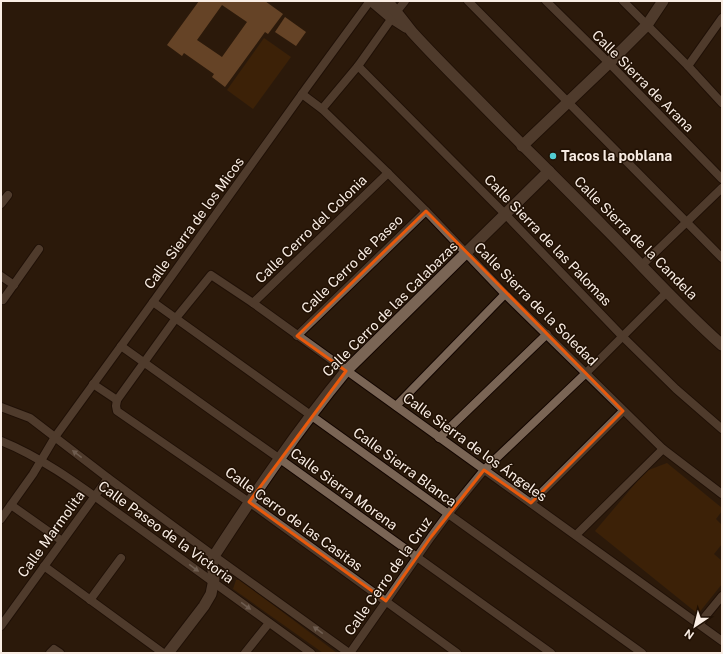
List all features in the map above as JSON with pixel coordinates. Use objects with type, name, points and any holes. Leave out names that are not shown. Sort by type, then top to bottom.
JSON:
[{"type":"street","points":[[371,1],[394,15]]},
{"type":"street","name":"Calle Sierra de los Micos","points":[[1,519],[33,474],[55,437],[302,94],[371,1]]},
{"type":"street","points":[[387,1],[394,15]]},
{"type":"street","points":[[322,109],[358,66],[405,1]]},
{"type":"street","points":[[468,1],[722,258]]},
{"type":"street","name":"Calle Sierra de Arana","points":[[546,1],[609,63],[722,179]]},
{"type":"street","points":[[623,1],[722,102]]},
{"type":"street","points":[[522,146],[647,25],[663,1]]},
{"type":"street","name":"Calle Sierra de la Candela","points":[[394,15],[412,31],[522,146],[549,171],[667,292],[722,345]]},
{"type":"street","points":[[688,66],[722,18]]},
{"type":"street","name":"Calle Sierra de las Palomas","points":[[358,66],[505,214],[622,336],[676,389],[722,429]]},
{"type":"street","name":"Calle Sierra de la Soledad","points":[[302,94],[322,109],[426,211],[505,294],[663,449],[722,494]]},
{"type":"street","name":"Calle Cerro de las Calabazas","points":[[214,556],[249,502],[328,393],[346,371],[549,171]]},
{"type":"street","name":"Calle Cerro del Colonia","points":[[252,303],[388,174]]},
{"type":"street","points":[[642,265],[722,188]]},
{"type":"street","points":[[1,204],[8,195]]},
{"type":"street","name":"Calle Cerro de Paseo","points":[[297,336],[426,211]]},
{"type":"street","points":[[3,300],[39,249]]},
{"type":"street","name":"Calle Sierra de los Ángeles","points":[[176,318],[211,275],[396,406],[722,641]]},
{"type":"street","points":[[1,276],[14,285]]},
{"type":"street","name":"Calle Cerro de la Cruz","points":[[350,653],[448,514],[484,470],[586,373],[667,292]]},
{"type":"street","points":[[396,406],[505,294]]},
{"type":"street","name":"Calle Sierra Blanca","points":[[153,302],[642,653]]},
{"type":"street","points":[[116,403],[176,318]]},
{"type":"street","points":[[440,438],[547,334]]},
{"type":"street","name":"Calle Sierra Morena","points":[[121,346],[551,653]]},
{"type":"street","name":"Calle Cerro de las Casitas","points":[[93,384],[116,403],[118,411],[249,502],[457,653]]},
{"type":"street","name":"Calle Paseo de la Victoria","points":[[1,407],[30,418],[108,478],[214,556],[350,653]]},
{"type":"street","points":[[531,503],[623,410]]},
{"type":"street","name":"Calle Paseo de la Victoria","points":[[1,441],[40,460],[94,496],[311,653]]},
{"type":"street","points":[[576,535],[663,449]]},
{"type":"street","name":"Calle Marmolita","points":[[1,626],[108,478]]},
{"type":"street","points":[[11,505],[62,541]]},
{"type":"street","points":[[168,653],[204,606],[211,594],[214,583],[212,562],[214,556]]},
{"type":"street","points":[[90,600],[121,558]]},
{"type":"street","points":[[44,566],[163,653]]},
{"type":"street","points":[[699,624],[722,596]]},
{"type":"street","points":[[245,653],[269,623]]},
{"type":"street","points":[[50,653],[54,648],[60,653]]},
{"type":"highlighted area","points":[[426,211],[623,411],[531,503],[484,470],[431,537],[386,601],[249,502],[346,371],[297,336]]},
{"type":"shaded area","points":[[264,38],[291,57],[253,109],[227,90]]},
{"type":"shaded area","points":[[667,463],[722,508],[722,511],[716,519],[722,525],[722,544],[714,554],[722,561],[722,584],[698,614],[595,531],[646,471]]},
{"type":"shaded area","points":[[236,580],[240,580],[337,653],[323,653],[233,589]]},
{"type":"building","points":[[199,1],[265,1],[283,14],[268,34],[265,32],[225,87],[212,77],[214,74],[184,53],[182,56],[167,45]],"holes":[[[222,5],[247,22],[222,57],[197,40]]]},
{"type":"building","points":[[285,17],[306,32],[296,46],[275,32]]},
{"type":"place","name":"Tacos la poblana","points":[[553,156]]}]
